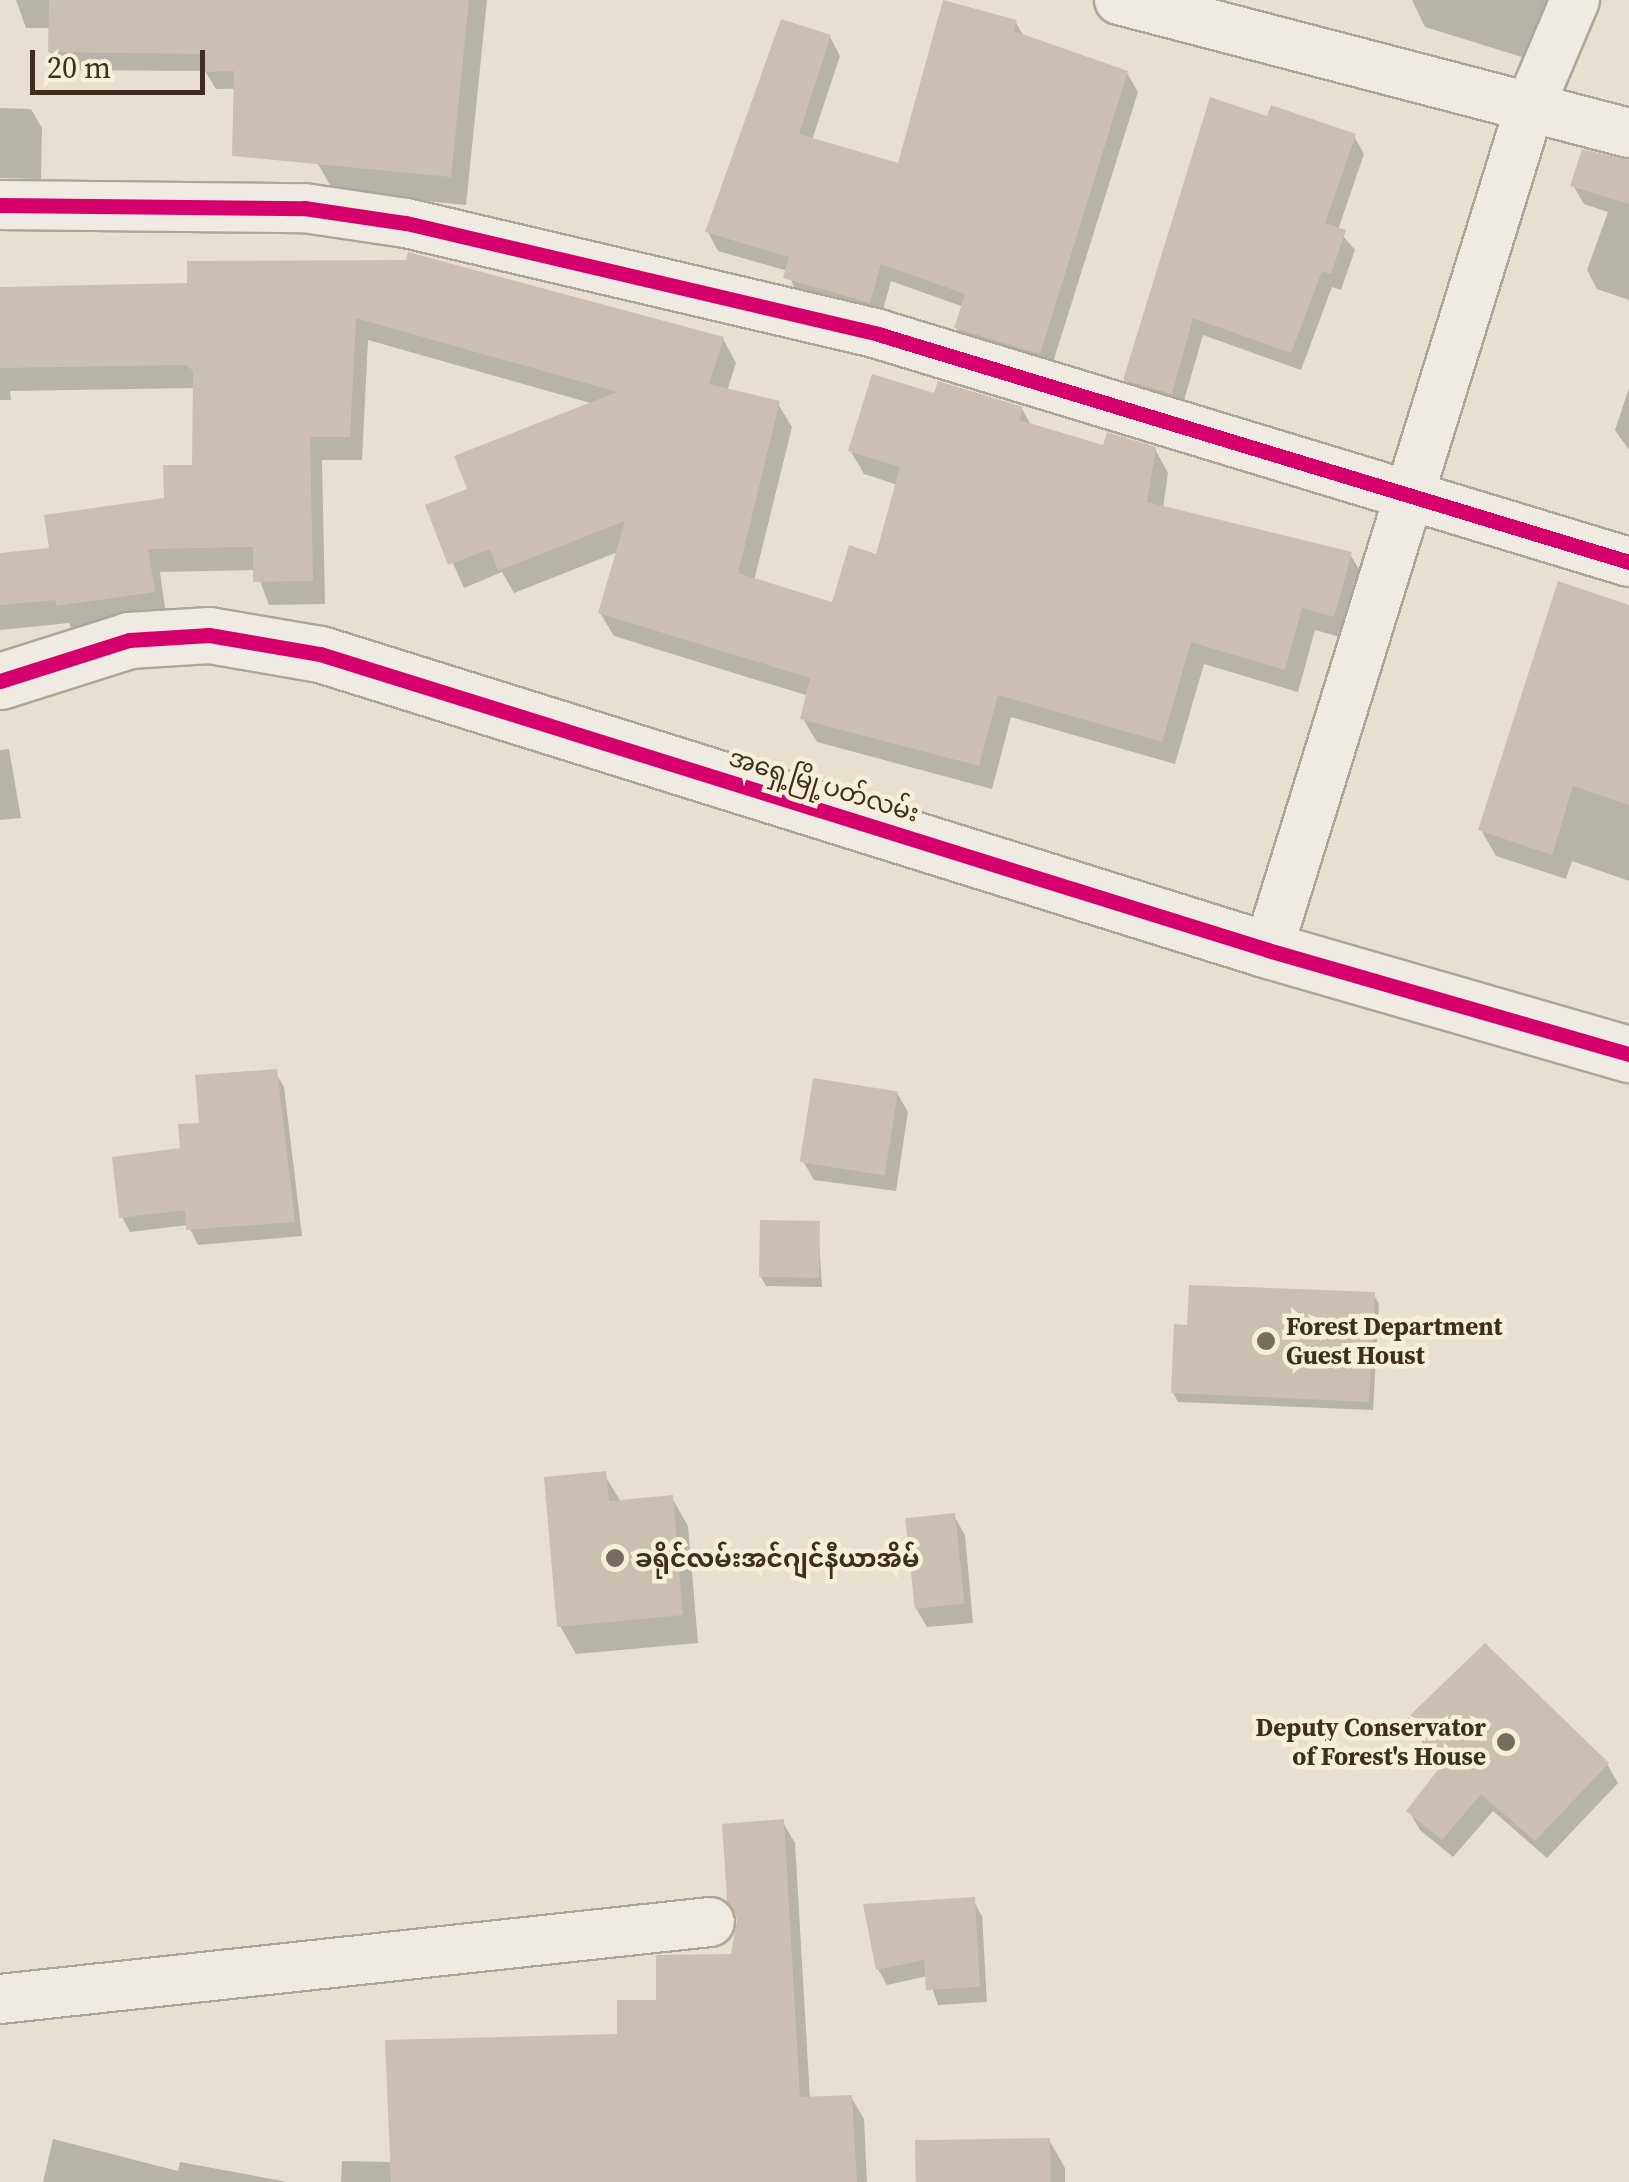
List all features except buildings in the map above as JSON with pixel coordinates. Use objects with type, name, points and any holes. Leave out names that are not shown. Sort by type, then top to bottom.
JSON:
[{"type":"street","points":[[1119,0],[1629,134]]},
{"type":"street","points":[[1268,950],[1530,106],[1575,0]]},
{"type":"street","points":[[0,205],[304,208],[406,222],[878,334],[1629,562]]},
{"type":"street","name":"အရှေ့မြို့ပတ်လမ်း","points":[[0,681],[129,640],[209,635],[320,654],[1268,950],[1629,1054]]},
{"type":"street","points":[[0,1999],[710,1922]]},
{"type":"cycle path","points":[[0,205],[304,208],[406,223],[878,334],[1629,562]]},
{"type":"cycle path","points":[[0,681],[129,640],[209,635],[320,654],[1268,950],[1629,1054]]},
{"type":"place","name":"Forest Department Guest Houst","points":[[1266,1341]]},
{"type":"place","name":"ခရိုင်လမ်းအင်ဂျင်နီယာအိမ်","points":[[615,1558]]},
{"type":"place","name":"Deputy Conservator of Forest's House","points":[[1506,1742]]}]
